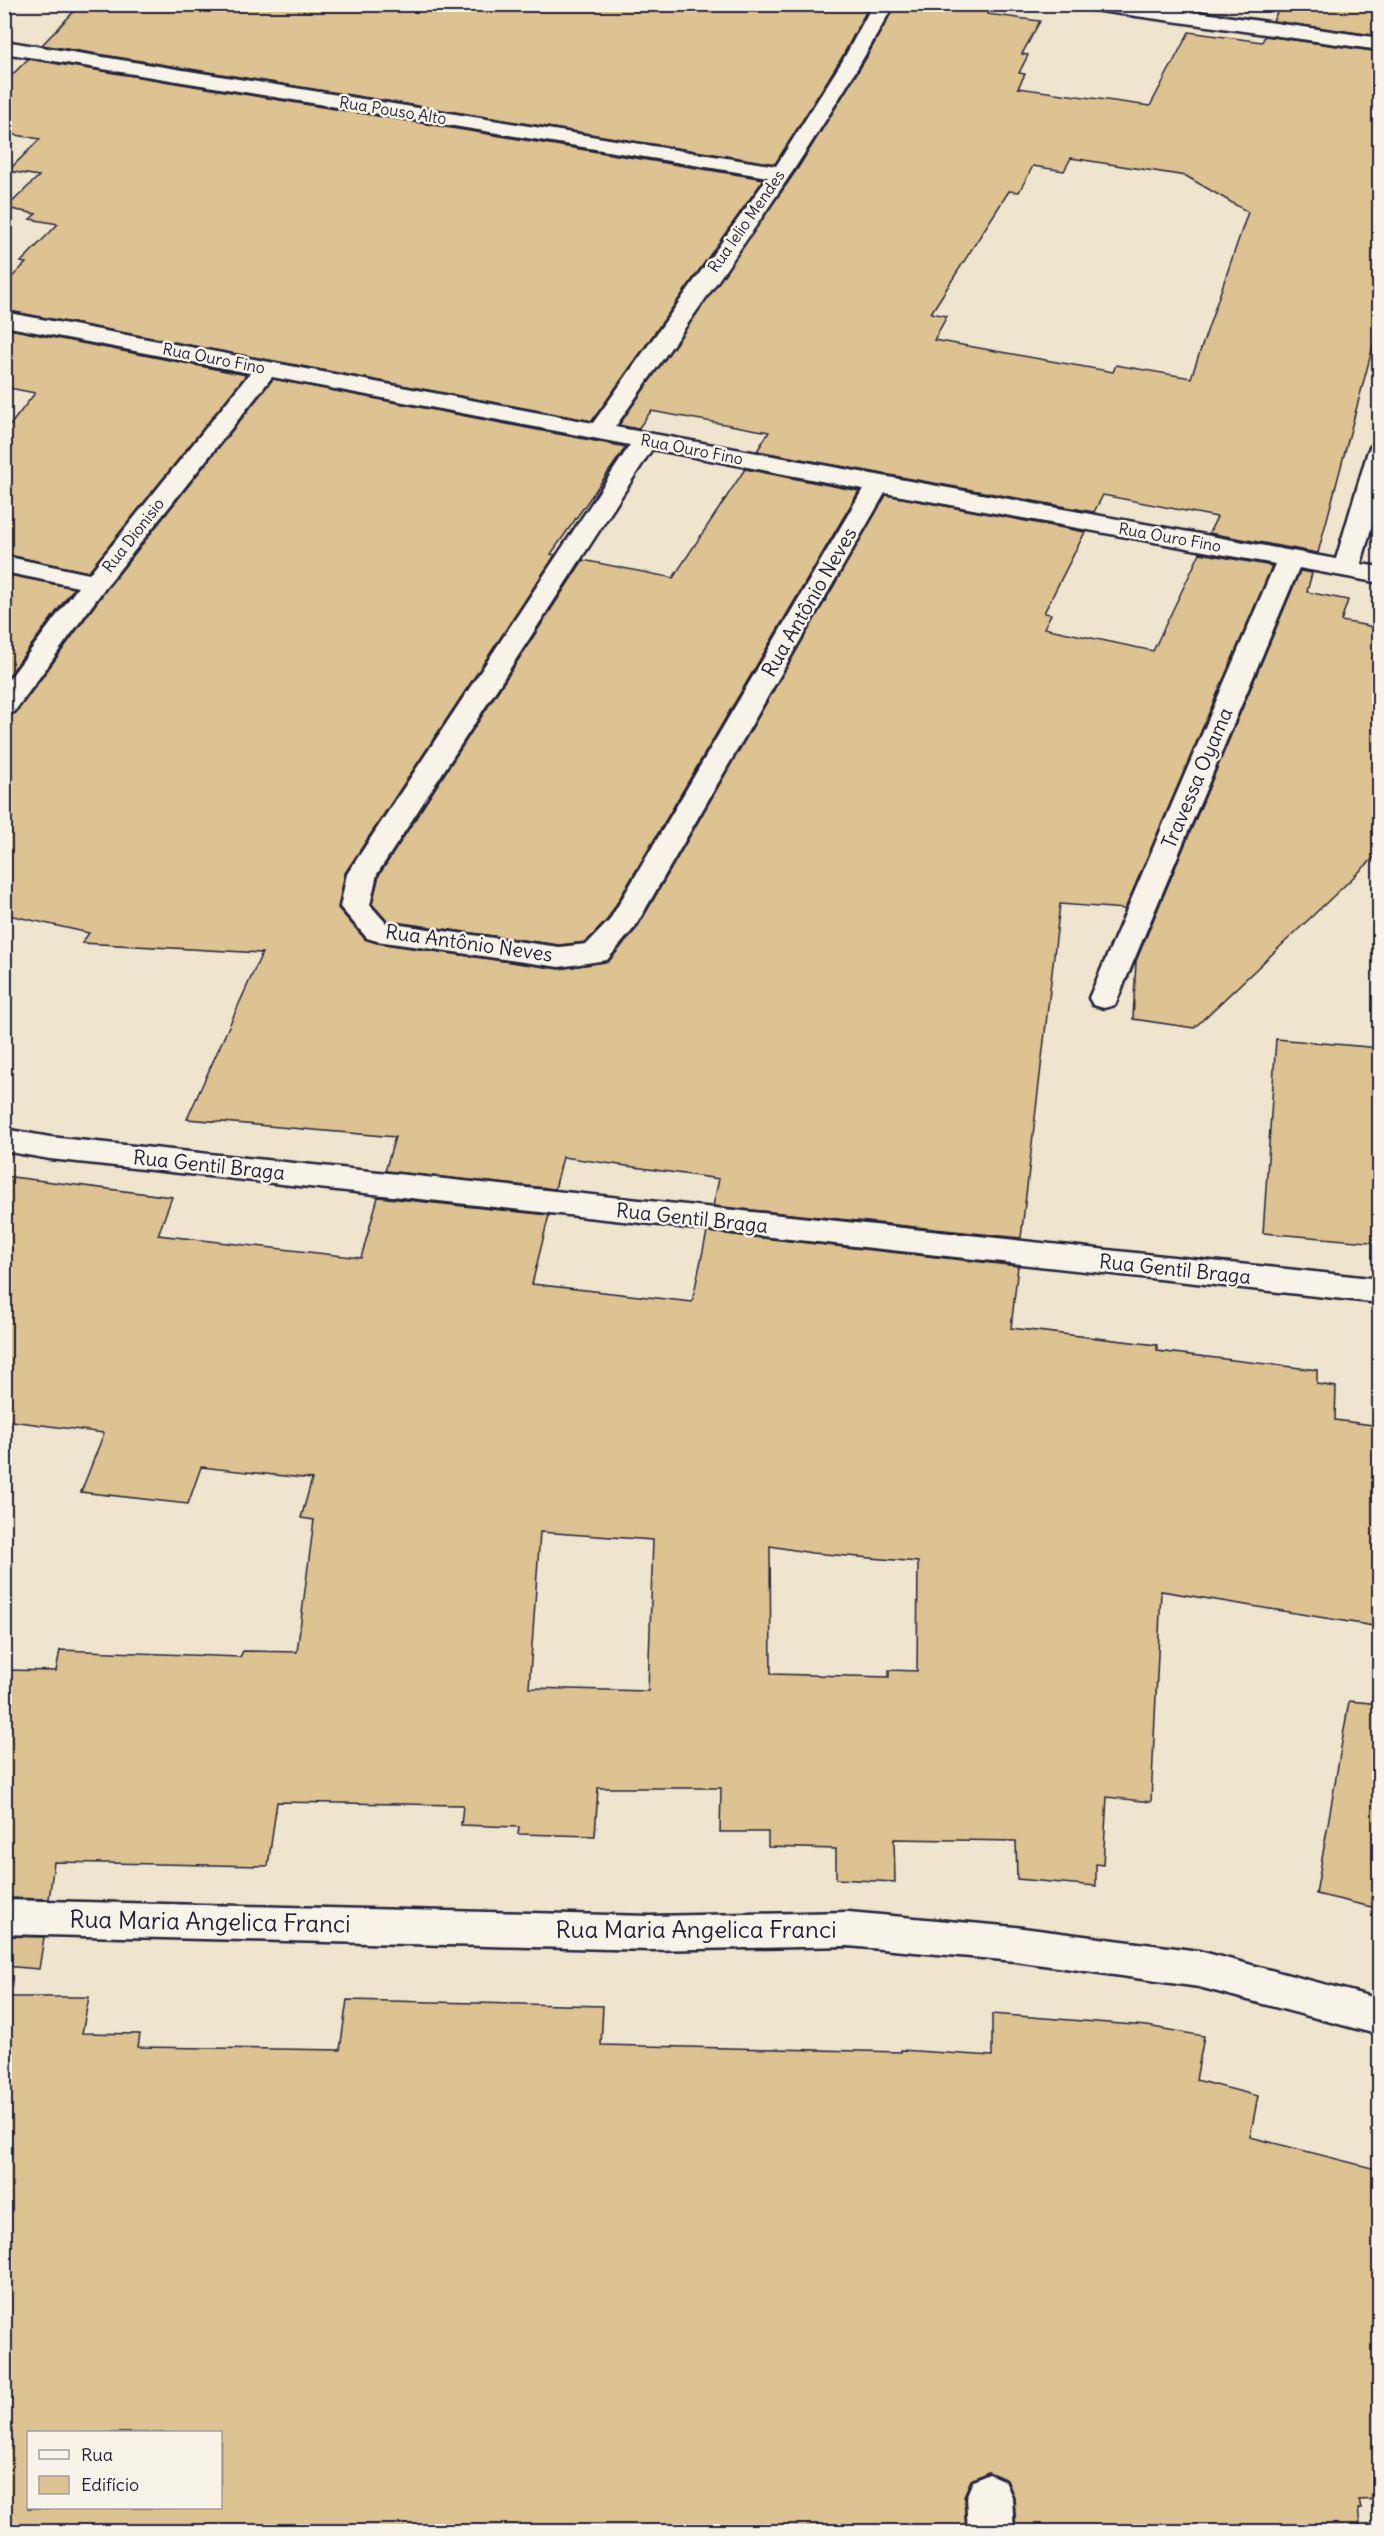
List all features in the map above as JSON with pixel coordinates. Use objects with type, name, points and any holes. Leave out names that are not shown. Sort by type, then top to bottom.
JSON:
[{"type":"street","name":"Rua lelio Mendes","points":[[599,432],[781,173],[863,44],[884,4]]},
{"type":"street","points":[[1093,4],[1380,44]]},
{"type":"street","name":"Rua Pouso Alto","points":[[4,47],[781,173]]},
{"type":"street","name":"Rua Ouro Fino","points":[[4,319],[645,441],[1380,575]]},
{"type":"street","name":"Rua Dionisio","points":[[4,706],[95,583],[266,368]]},
{"type":"street","name":"Rua Antônio Neves","points":[[645,441],[362,874],[355,907],[377,931],[559,957],[596,953],[620,927],[878,484]]},
{"type":"street","points":[[1346,569],[1380,451]]},
{"type":"street","name":"Travessa Oyama","points":[[1104,998],[1290,559]]},
{"type":"street","points":[[4,564],[95,583]]},
{"type":"street","name":"Rua Gentil Braga","points":[[4,1140],[50,1149],[1380,1291]]},
{"type":"street","name":"Rua Maria Angelica Franci","points":[[4,1917],[650,1933],[848,1929],[1015,1944],[1199,1969],[1380,2018]]},
{"type":"building","points":[[81,4],[870,4],[841,59],[775,164],[42,45]]},
{"type":"building","points":[[896,4],[992,4],[987,14],[1040,21],[1022,54],[1028,55],[1019,73],[1025,74],[1018,88],[1150,106],[1189,32],[1262,42],[1265,36],[1380,52],[1380,320],[1318,553],[1209,533],[1217,517],[1103,495],[1094,512],[757,451],[769,432],[651,411],[638,429],[619,425],[798,168],[865,60]],"holes":[[[1071,158],[1186,176],[1248,212],[1191,378],[1116,365],[1113,372],[934,340],[947,316],[931,313],[1009,191],[1019,192],[1033,166],[1064,171]]]},
{"type":"building","points":[[1281,4],[1380,4],[1380,36],[1273,21]]},
{"type":"building","points":[[28,59],[764,179],[592,421],[4,310],[4,285],[26,263],[21,262],[58,224],[30,219],[36,214],[6,208],[39,176],[8,171],[40,139],[4,133],[4,83]]},
{"type":"building","points":[[4,328],[246,375],[88,572],[4,554],[4,433],[35,393],[4,387]]},
{"type":"building","points":[[273,379],[626,447],[551,554],[555,555],[345,873],[338,908],[365,939],[377,943],[559,969],[609,961],[637,928],[886,495],[1085,532],[1044,613],[1051,614],[1044,628],[1153,651],[1200,553],[1272,566],[1125,909],[1060,904],[1021,1238],[713,1206],[719,1179],[563,1157],[555,1189],[385,1171],[395,1137],[187,1119],[262,953],[82,943],[89,933],[4,914],[4,716],[16,713],[106,590]]},
{"type":"building","points":[[745,469],[859,491],[607,920],[586,942],[559,945],[387,921],[372,904],[379,875],[583,560],[673,578]]},
{"type":"building","points":[[1300,571],[1312,573],[1307,592],[1348,600],[1341,621],[1380,628],[1380,852],[1194,1028],[1133,1019],[1136,961]]},
{"type":"building","points":[[4,574],[74,588],[4,682]]},
{"type":"building","points":[[1276,1039],[1380,1048],[1380,1243],[1263,1233]]},
{"type":"building","points":[[4,1176],[172,1197],[158,1235],[361,1258],[378,1197],[549,1215],[532,1284],[692,1302],[707,1232],[1018,1266],[1011,1328],[1157,1345],[1157,1351],[1317,1370],[1317,1384],[1336,1387],[1335,1420],[1380,1426],[1380,1627],[1161,1591],[1151,1802],[1107,1797],[1103,1865],[1096,1864],[1096,1886],[1017,1879],[1016,1841],[894,1839],[895,1882],[836,1879],[836,1849],[768,1847],[768,1832],[720,1832],[721,1788],[598,1788],[595,1836],[518,1834],[519,1827],[461,1825],[463,1805],[277,1802],[268,1866],[54,1862],[49,1899],[4,1898],[4,1670],[56,1671],[60,1650],[240,1657],[243,1651],[297,1652],[314,1520],[301,1518],[312,1479],[201,1467],[188,1504],[81,1492],[104,1433],[4,1420]],"holes":[[[540,1532],[653,1540],[648,1691],[529,1688]],[[770,1546],[812,1553],[918,1562],[917,1671],[889,1670],[889,1677],[771,1674]]]},
{"type":"building","points":[[1349,1701],[1380,1704],[1380,1909],[1316,1894]]},
{"type":"building","points":[[4,1936],[44,1937],[39,1969],[4,1966]]},
{"type":"building","points":[[4,1997],[89,1997],[82,2033],[140,2034],[138,2047],[340,2050],[347,2000],[603,2006],[601,2045],[901,2052],[901,2050],[992,2056],[992,2014],[1147,2026],[1204,2036],[1196,2080],[1258,2096],[1250,2137],[1380,2170],[1380,2499],[1359,2500],[1361,2532],[1016,2532],[1014,2497],[1007,2480],[988,2472],[971,2480],[964,2496],[966,2532],[4,2532]]}]
